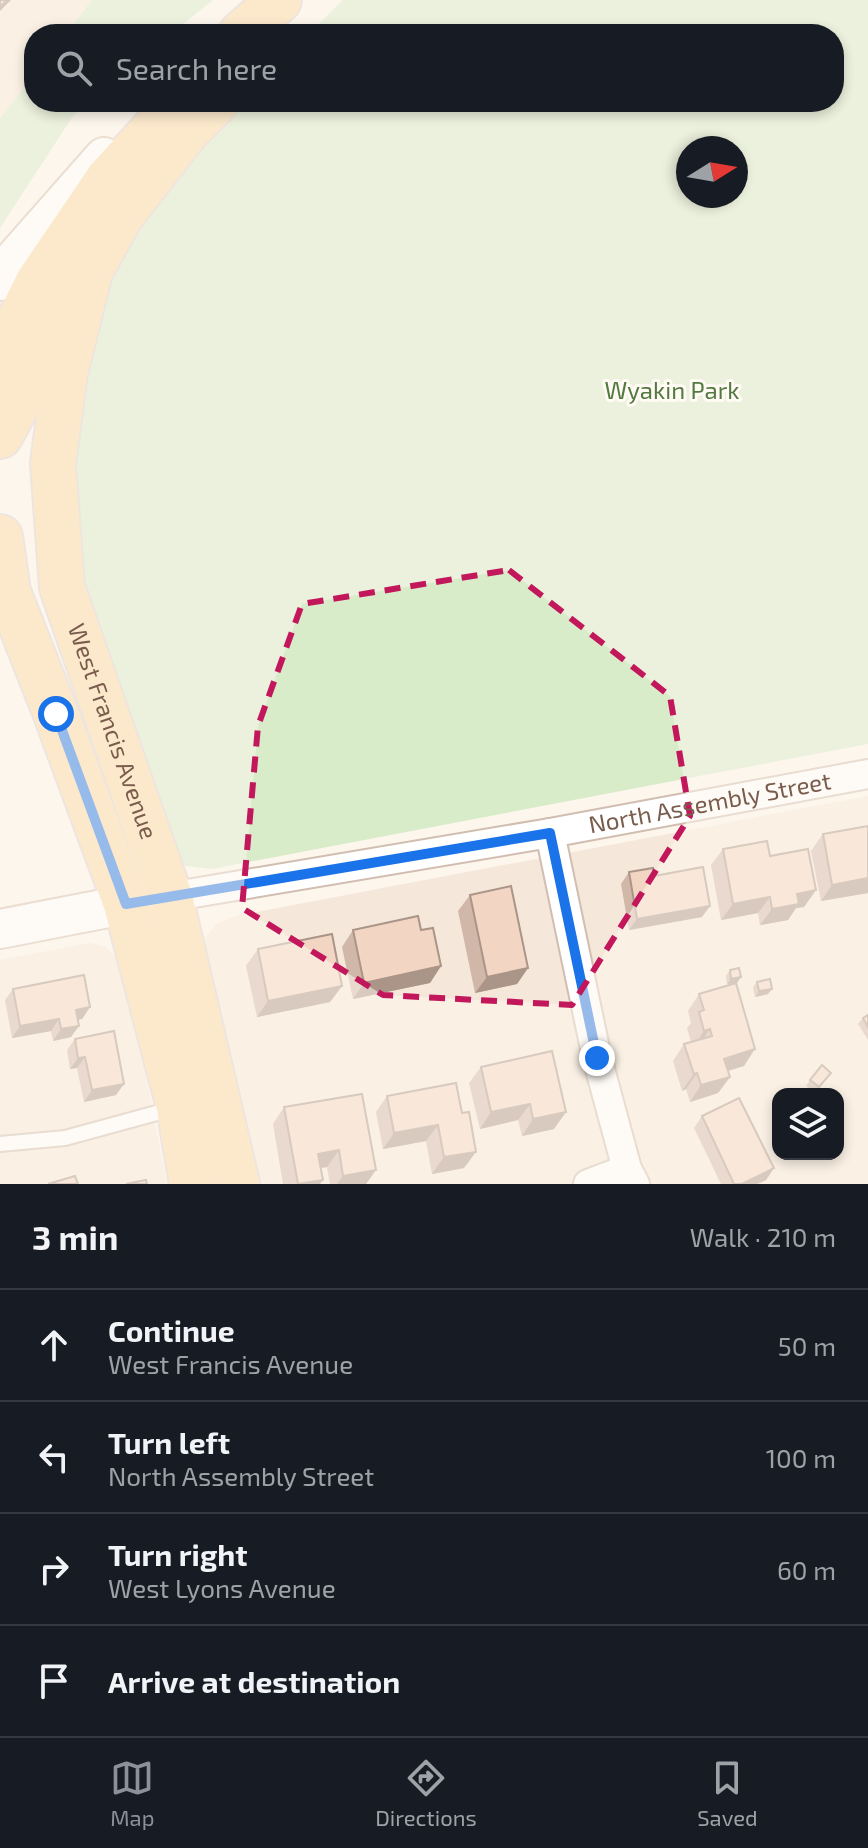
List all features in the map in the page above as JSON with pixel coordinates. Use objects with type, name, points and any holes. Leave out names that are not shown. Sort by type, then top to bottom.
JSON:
[{"type":"main road","points":[[260,24],[311,0]]},
{"type":"main road","points":[[0,281],[14,259],[126,132],[149,112]]},
{"type":"main road","points":[[0,379],[11,337],[38,282],[108,179],[170,112]]},
{"type":"main road","points":[[0,436],[120,217],[187,131],[206,112]]},
{"type":"main road","name":"West Francis Avenue","points":[[89,276],[65,373],[53,463],[62,587],[170,897],[237,1184]]},
{"type":"main road","name":"West Francis Avenue","points":[[0,537],[4,590],[56,714],[131,923],[179,1107],[192,1184]]},
{"type":"main road","name":"North Assembly Street","points":[[8,928],[131,923],[170,897]]},
{"type":"street","name":"North Assembly Street","points":[[170,897],[550,833],[868,774]]},
{"type":"street","points":[[550,833],[597,1058],[631,1176],[588,1184]]},
{"type":"lane","points":[[0,1144],[65,1138],[179,1107]]},
{"type":"highlighted area","points":[[509,570],[670,696],[690,816],[572,1005],[383,995],[242,908],[258,726],[302,604]]},
{"type":"shaded area","points":[[0,0],[92,0],[74,24],[24,24],[24,88],[0,119]]},
{"type":"shaded area","points":[[868,796],[868,1184],[249,1184],[202,962],[203,941],[216,924],[235,916]]},
{"type":"shaded area","points":[[90,943],[105,947],[118,959],[127,978],[167,1184],[0,1184],[0,960]]},
{"type":"green space","points":[[92,0],[213,0],[183,24],[74,24]]},
{"type":"green space","name":"Wyakin Park","points":[[343,0],[868,0],[868,744],[212,869],[185,866],[169,849],[85,630],[65,424],[120,248],[190,156],[233,112],[844,112],[844,24],[319,24]]},
{"type":"green space","points":[[24,88],[24,112],[78,112],[0,228],[0,119]]},
{"type":"building","points":[[868,826],[868,878],[832,885],[823,834]]},
{"type":"building","points":[[767,841],[770,856],[808,849],[816,890],[797,894],[799,904],[772,909],[770,897],[733,904],[723,849]]},
{"type":"building","points":[[703,867],[710,906],[637,919],[629,872],[653,868],[654,876]]},
{"type":"building","points":[[511,886],[528,968],[487,977],[470,895]]},
{"type":"building","points":[[418,916],[421,930],[433,928],[441,966],[364,983],[353,930]]},
{"type":"building","points":[[332,934],[342,986],[268,1001],[258,949]]},
{"type":"building","points":[[739,968],[741,977],[731,979],[730,970]]},
{"type":"building","points":[[84,975],[90,1007],[76,1010],[79,1026],[61,1029],[59,1019],[20,1026],[13,989]]},
{"type":"building","points":[[770,979],[772,989],[759,991],[757,982]]},
{"type":"building","points":[[736,983],[755,1049],[724,1059],[730,1077],[701,1085],[684,1044],[712,1036],[710,1029],[704,1031],[699,1012],[704,1010],[699,994]]},
{"type":"building","points":[[114,1031],[124,1084],[92,1090],[85,1057],[78,1058],[75,1039]]},
{"type":"building","points":[[552,1051],[566,1112],[533,1119],[530,1104],[491,1112],[481,1067]]},
{"type":"building","points":[[822,1065],[831,1073],[819,1087],[810,1080]]},
{"type":"building","points":[[456,1083],[462,1113],[469,1112],[476,1152],[444,1157],[438,1125],[394,1133],[387,1096]]},
{"type":"building","points":[[362,1094],[376,1170],[343,1176],[339,1150],[318,1154],[323,1180],[298,1184],[284,1107]]},
{"type":"building","points":[[739,1098],[774,1168],[742,1184],[734,1184],[702,1116]]},
{"type":"building","points":[[75,1176],[78,1184],[48,1184]]},
{"type":"building","points":[[146,1180],[147,1184],[126,1184]]},
{"type":"route","points":[[56,714],[126,904],[550,833],[597,1058]]}]
